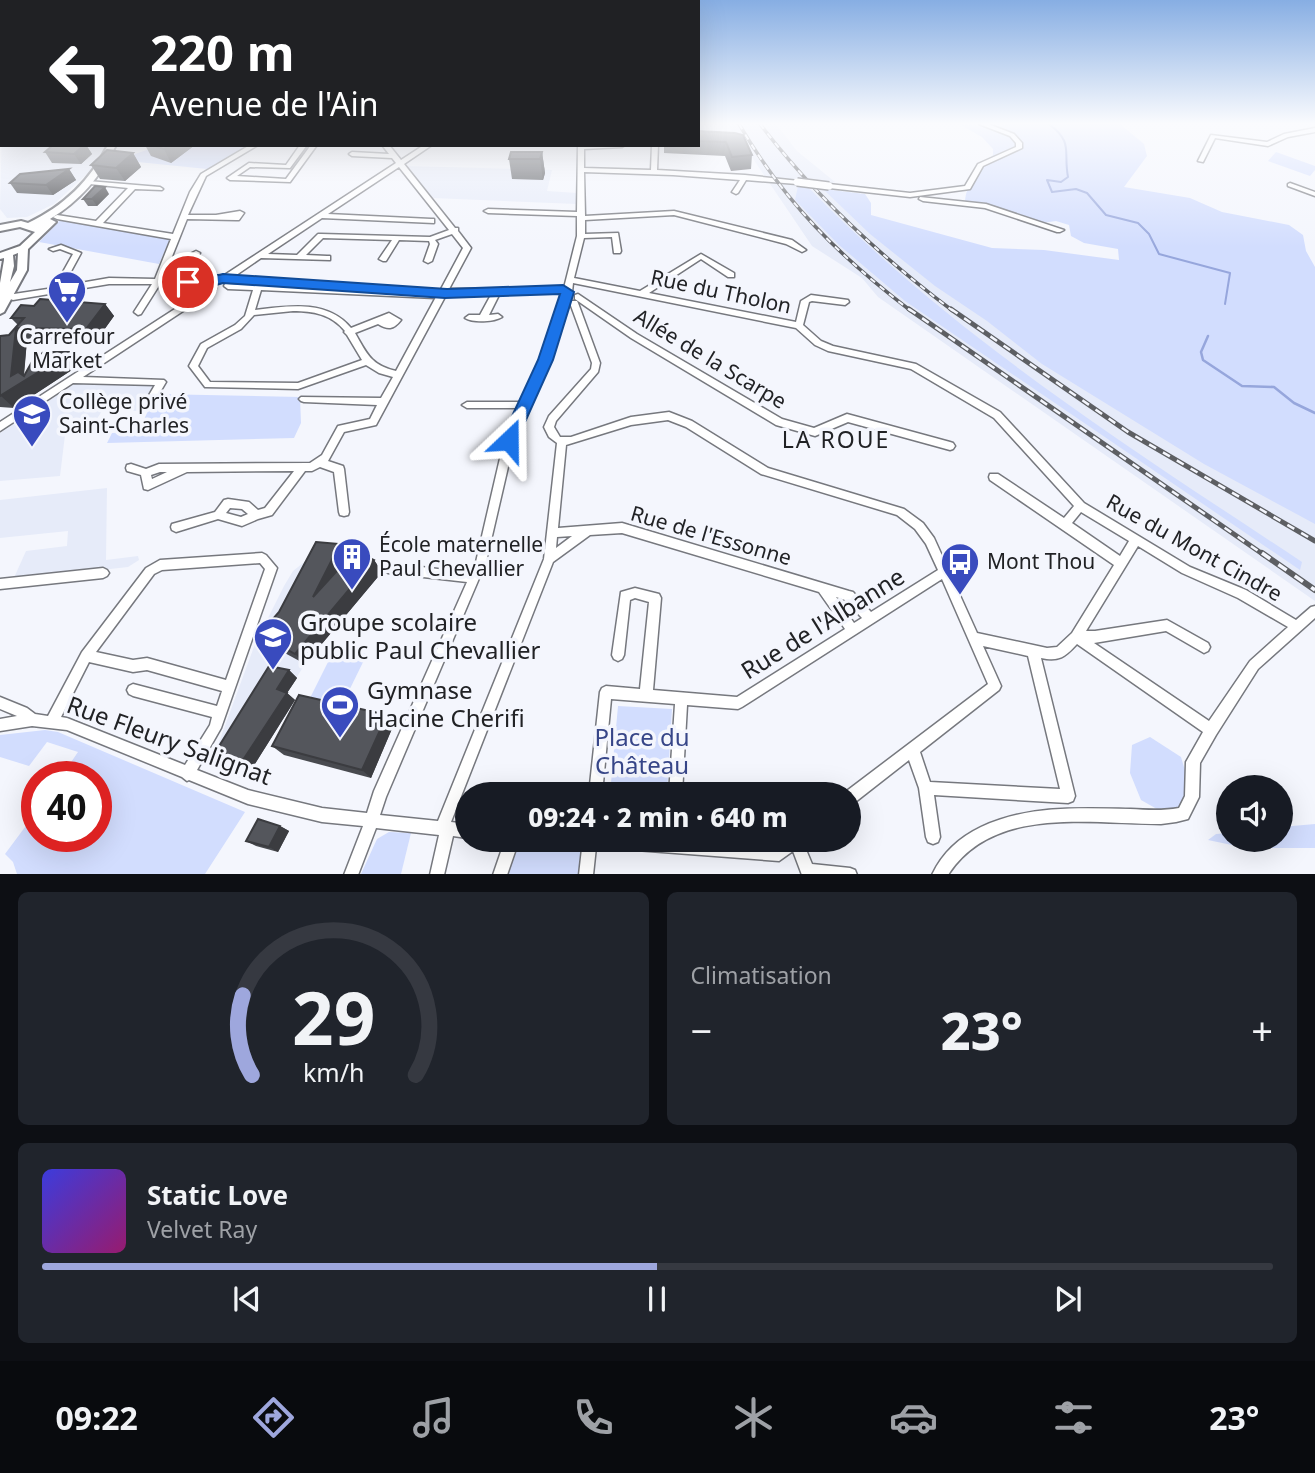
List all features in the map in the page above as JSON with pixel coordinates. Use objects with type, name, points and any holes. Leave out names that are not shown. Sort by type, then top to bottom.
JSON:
[{"type":"main road","points":[[3,224],[34,229],[57,217],[90,182],[101,165]]},
{"type":"main road","points":[[4,297],[22,270],[23,248],[34,229],[78,194]]},
{"type":"main road","points":[[4,297],[9,270],[4,255],[23,248]]},
{"type":"street","points":[[138,312],[158,281],[183,217],[206,173],[220,165]]},
{"type":"street","points":[[298,168],[248,165],[230,178],[288,181],[298,168],[300,165]]},
{"type":"street","points":[[4,297],[108,281],[181,281],[213,285],[221,289],[260,256],[399,165]]},
{"type":"street","points":[[320,463],[336,432],[346,427],[373,422],[467,253],[465,241],[401,165]]},
{"type":"street","points":[[562,442],[551,434],[552,419],[595,370],[596,363],[568,292],[581,236],[581,165]]},
{"type":"street","points":[[654,165],[654,172]]},
{"type":"street","points":[[910,195],[968,188],[980,165]]},
{"type":"street","points":[[581,170],[745,177],[910,195],[986,206],[1060,230]]},
{"type":"street","points":[[736,192],[745,177]]},
{"type":"street","points":[[90,182],[160,189]]},
{"type":"street","points":[[1290,185],[1315,194]]},
{"type":"street","points":[[98,224],[133,187]]},
{"type":"street","points":[[488,211],[582,216],[674,214],[789,242],[802,250]]},
{"type":"street","points":[[320,216],[431,221]]},
{"type":"street","points":[[57,217],[175,237]]},
{"type":"street","points":[[183,217],[218,217]]},
{"type":"street","points":[[299,257],[321,236],[431,239],[455,230]]},
{"type":"street","points":[[581,236],[615,235],[617,251]]},
{"type":"street","points":[[383,259],[402,238]]},
{"type":"street","points":[[428,261],[434,244],[431,239]]},
{"type":"street","points":[[53,249],[61,247],[78,253],[57,289]]},
{"type":"street","points":[[181,281],[196,253]]},
{"type":"street","points":[[260,256],[327,258]]},
{"type":"street","points":[[642,294],[701,256],[731,275]]},
{"type":"street","name":"Rue du Tholon","points":[[570,280],[799,326],[805,301],[811,298],[845,302]]},
{"type":"street","points":[[228,282],[258,287],[445,293]]},
{"type":"street","points":[[228,282],[439,290],[452,296],[568,292]]},
{"type":"street","points":[[351,874],[379,796],[474,578],[489,535],[509,440],[572,302],[587,283]]},
{"type":"street","points":[[0,427],[213,285]]},
{"type":"street","points":[[258,287],[251,313],[238,327],[204,346],[192,366],[208,386],[298,386],[366,362]]},
{"type":"street","points":[[483,318],[496,293]]},
{"type":"street","name":"Allée de la Scarpe","points":[[572,302],[779,422],[815,432],[847,418],[950,446]]},
{"type":"street","points":[[251,313],[298,309],[326,314],[336,319],[348,332],[366,362],[377,371],[398,375]]},
{"type":"street","points":[[469,318],[498,317]]},
{"type":"street","points":[[348,332],[378,320]]},
{"type":"street","name":"Rue du Mont Cindre","points":[[799,326],[818,343],[831,349],[913,366],[997,415],[1080,506],[1186,570],[1242,594],[1296,626]]},
{"type":"street","points":[[70,380],[161,382],[147,407]]},
{"type":"street","points":[[304,399],[384,402]]},
{"type":"street","points":[[467,405],[524,405]]},
{"type":"street","points":[[562,442],[659,415],[678,419],[765,471],[900,512],[925,533],[995,686],[861,789]]},
{"type":"street","points":[[438,874],[445,829],[549,559],[562,442]]},
{"type":"street","points":[[131,468],[146,473],[159,468],[226,466],[301,469],[320,463],[339,469],[344,512]]},
{"type":"street","points":[[176,527],[218,515],[242,522],[273,509],[301,469]]},
{"type":"street","points":[[994,477],[1121,563]]},
{"type":"street","points":[[218,515],[224,504],[231,503],[245,505],[256,515]]},
{"type":"street","points":[[1065,524],[1080,506]]},
{"type":"street","name":"Rue de l'Essonne","points":[[552,533],[622,528],[849,596],[870,619]]},
{"type":"street","points":[[549,559],[588,531]]},
{"type":"street","points":[[974,638],[1033,651],[1060,653],[1076,637],[1135,541]]},
{"type":"street","points":[[52,721],[86,656],[150,570],[160,565],[262,558],[271,568],[209,740],[187,774]]},
{"type":"street","points":[[388,568],[474,578]]},
{"type":"street","name":"Rue de l'Albanne","points":[[681,699],[738,703],[944,572]]},
{"type":"street","points":[[0,584],[103,573]]},
{"type":"street","points":[[822,589],[852,629]]},
{"type":"street","points":[[618,655],[625,596],[647,594],[654,598],[646,695]]},
{"type":"street","points":[[939,874],[958,849],[976,837],[1021,819],[1078,815],[1167,818],[1183,814],[1192,797],[1193,762],[1211,730],[1254,665],[1315,611]]},
{"type":"street","points":[[1076,637],[1095,637],[1167,625],[1204,647]]},
{"type":"street","points":[[1076,637],[1211,730]]},
{"type":"street","points":[[926,788],[1068,796],[1033,651]]},
{"type":"street","points":[[86,656],[133,666],[147,664],[229,687]]},
{"type":"street","points":[[133,690],[220,713]]},
{"type":"street","points":[[596,782],[606,692],[681,699],[677,782]]},
{"type":"street","name":"Rue Fleury Salignat","points":[[0,703],[23,712],[32,720]]},
{"type":"street","name":"Rue Fleury Salignat","points":[[0,724],[32,720],[52,721],[90,733],[255,799],[322,815],[455,830]]},
{"type":"street","points":[[912,749],[926,788],[933,837]]},
{"type":"street","points":[[500,874],[508,852]]},
{"type":"street","points":[[586,874],[589,852]]},
{"type":"street","points":[[760,852],[781,852]]},
{"type":"street","points":[[800,852],[809,873],[850,874]]},
{"type":"shaded area","points":[[1,165],[97,165],[54,204],[27,217],[7,218],[0,209]]},
{"type":"shaded area","points":[[757,165],[814,165],[835,182],[832,183],[873,227],[1315,523],[1315,601],[878,297],[862,278],[812,246]]},
{"type":"shaded area","points":[[406,166],[552,170],[547,191],[577,193],[577,204],[433,198]]},
{"type":"shaded area","points":[[76,383],[156,383],[143,411],[102,411],[87,434],[65,435],[60,476],[0,481],[0,433]]},
{"type":"shaded area","points":[[107,488],[106,560],[138,556],[139,560],[128,567],[13,580],[26,551],[67,546],[68,531],[0,538],[0,500]]},
{"type":"shaded area","name":"Groupe scolaire public Paul Chevallier","points":[[325,554],[348,556],[382,572],[305,664],[285,696],[295,700],[244,780],[211,764],[255,644],[284,586],[293,571],[308,559]]},
{"type":"green space","points":[[165,165],[215,165],[207,169]]},
{"type":"green space","points":[[984,165],[1140,165],[1124,187],[1190,198],[1222,212],[1289,225],[1303,235],[1306,251],[1315,267],[1315,524],[1204,464],[1042,364],[987,321],[935,286],[870,234],[823,189],[865,194],[871,203],[871,215],[992,248],[1044,250],[1119,260],[1118,249],[1084,243],[1071,236],[1069,225],[1056,221],[1042,223],[965,202],[971,182]]},
{"type":"green space","points":[[1279,165],[1315,166],[1310,176]]},
{"type":"green space","points":[[798,186],[808,187],[864,241],[983,341],[1108,433],[1302,562],[1300,570],[905,301],[839,245],[795,200]]},
{"type":"green space","points":[[60,220],[170,239],[159,264],[39,242]]},
{"type":"green space","points":[[156,394],[300,397],[301,423],[294,438],[107,443],[112,433],[138,432]]},
{"type":"green space","points":[[335,648],[367,654],[342,705],[309,700]]},
{"type":"green space","name":"Place du Château","points":[[618,706],[672,709],[668,782],[611,782]]},
{"type":"green space","points":[[45,730],[58,732],[245,812],[205,874],[17,874],[13,862],[5,854],[21,832],[21,852],[112,852],[112,761],[72,761],[78,752],[47,742],[33,761],[21,761],[21,764],[0,757],[0,735]]},
{"type":"green space","points":[[1150,737],[1181,757],[1189,784],[1182,808],[1164,813],[1141,800],[1130,773],[1132,745]]},
{"type":"green space","points":[[1315,824],[1315,848],[1293,848],[1293,826]]},
{"type":"green space","points":[[389,832],[411,833],[401,874],[361,874],[377,839]]},
{"type":"green space","points":[[1216,834],[1216,842],[1208,840]]},
{"type":"green space","points":[[514,852],[582,852],[579,874],[507,874]]},
{"type":"building","points":[[91,165],[120,165],[116,168]]},
{"type":"building","points":[[69,169],[46,185],[10,183],[20,174]]},
{"type":"building","points":[[95,186],[105,187],[92,199],[83,199]]},
{"type":"building","points":[[40,299],[105,304],[86,329],[16,328],[11,376],[18,372],[24,376],[33,360],[44,352],[71,352],[0,396],[0,336],[9,335],[24,318],[11,318],[21,305],[34,306]]},
{"type":"building","points":[[316,542],[340,544],[313,597],[355,551],[374,560],[295,654],[260,634],[279,612]]},
{"type":"building","points":[[269,666],[289,670],[277,689],[287,693],[243,760],[216,751]]},
{"type":"building","name":"Gymnase Hacine Cherifi","points":[[299,695],[387,715],[362,770],[272,746]]},
{"type":"building","points":[[258,819],[280,826],[269,847],[246,841]]},
{"type":"waterway","points":[[1067,165],[1068,177],[1061,182],[1047,180],[1052,192],[1076,189],[1087,193],[1106,215],[1138,223],[1149,234],[1159,254],[1230,273],[1225,304]]},
{"type":"waterway","points":[[1208,336],[1201,352],[1203,360],[1242,386],[1274,387],[1294,403],[1315,413]]},
{"type":"railway","points":[[766,165],[815,227],[860,270],[911,311]]},
{"type":"railway","points":[[794,165],[826,201],[875,247],[953,311]]},
{"type":"railway","points":[[909,309],[1264,555]]},
{"type":"railway","points":[[951,309],[1128,432],[1315,541]]},
{"type":"railway","points":[[1262,553],[1315,590]]},
{"type":"place","name":"Carrefour Market","points":[[67,324]]},
{"type":"place","name":"Collège privé Saint-Charles","points":[[32,448]]},
{"type":"place","name":"École maternelle Paul Chevallier","points":[[352,591]]},
{"type":"place","name":"Mont Thou","points":[[960,596]]},
{"type":"place","name":"Groupe scolaire public Paul Chevallier","points":[[273,671]]},
{"type":"place","name":"Gymnase Hacine Cherifi","points":[[340,739]]},
{"type":"district","name":"LA ROUE","points":[[836,440]]},
{"type":"route","points":[[188,282],[213,282],[223,278],[230,281],[439,290],[445,293],[568,292],[545,360],[509,440]]}]
